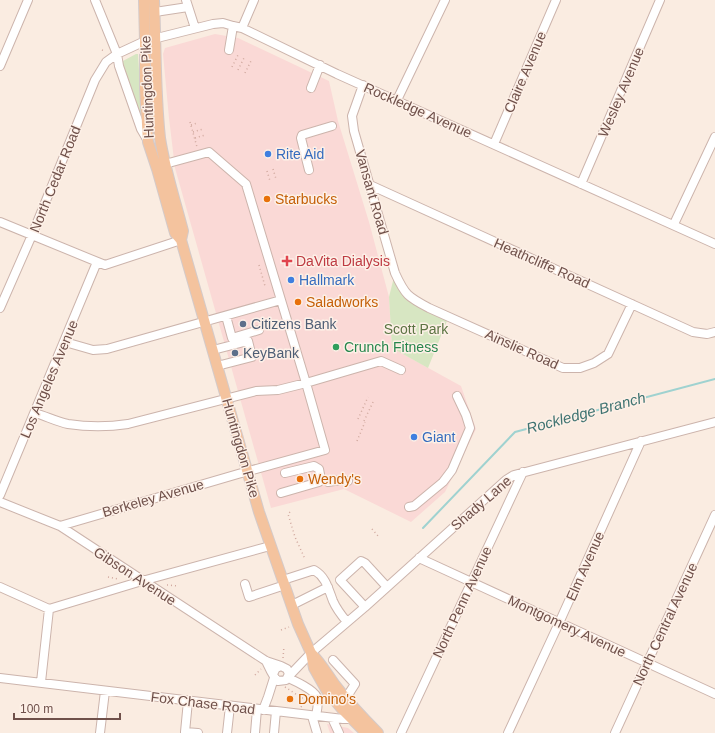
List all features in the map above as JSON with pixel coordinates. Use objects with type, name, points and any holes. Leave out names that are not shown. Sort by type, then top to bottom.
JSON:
[{"type":"main road","name":"Huntingdon Pike","points":[[144,0],[146,41],[144,88],[148,142],[175,233],[181,240],[247,471],[270,546],[311,653],[314,668],[318,677],[351,719],[366,733]]},
{"type":"main road","name":"Huntingdon Pike","points":[[154,0],[156,86],[160,139],[183,231],[181,240]]},
{"type":"main road","name":"Huntingdon Pike","points":[[311,653],[321,663],[346,698],[378,733]]},
{"type":"street","points":[[0,66],[28,0]]},
{"type":"street","points":[[95,0],[117,54],[119,66],[141,128],[148,142]]},
{"type":"street","points":[[99,9],[102,0]]},
{"type":"street","points":[[229,50],[237,27],[254,0]]},
{"type":"street","points":[[397,100],[445,0]]},
{"type":"street","name":"Claire Avenue","points":[[494,144],[556,0]]},
{"type":"street","name":"Wesley Avenue","points":[[581,184],[660,0]]},
{"type":"street","points":[[155,12],[187,3],[195,28]]},
{"type":"street","name":"Rockledge Avenue","points":[[117,54],[146,41],[195,28],[218,23],[237,27],[581,184],[674,224],[715,244]]},
{"type":"street","name":"North Cedar Road","points":[[0,308],[32,235],[95,80],[106,62],[117,54]]},
{"type":"street","points":[[311,88],[320,65]]},
{"type":"street","name":"Vansant Road","points":[[363,85],[352,116],[354,131],[394,273],[400,285],[409,297]]},
{"type":"street","points":[[309,170],[301,138],[302,135],[332,126]]},
{"type":"street","points":[[674,224],[715,137]]},
{"type":"street","points":[[166,164],[209,152],[246,184],[306,383]]},
{"type":"street","name":"Heathcliffe Road","points":[[370,185],[693,332],[707,334],[715,332]]},
{"type":"street","points":[[0,222],[105,265],[181,240]]},
{"type":"street","name":"Los Angeles Avenue","points":[[0,495],[65,342],[97,262]]},
{"type":"street","name":"Ainslie Road","points":[[409,297],[429,308],[563,368],[580,368],[594,363],[608,354],[632,304]]},
{"type":"street","points":[[65,342],[93,350],[107,349],[281,300]]},
{"type":"street","points":[[226,316],[232,338],[259,330]]},
{"type":"street","points":[[213,350],[248,341],[252,357],[217,366]]},
{"type":"street","points":[[35,413],[67,424],[94,427],[111,426],[128,424],[227,397],[256,391],[278,390],[381,361],[401,370]]},
{"type":"street","name":"Berkeley Avenue","points":[[60,526],[247,471],[325,450],[306,383]]},
{"type":"street","points":[[409,507],[414,506],[443,482],[452,470],[470,428],[457,396]]},
{"type":"street","name":"Shady Lane","points":[[311,653],[365,607],[506,480],[514,475],[715,422]]},
{"type":"street","name":"Elm Avenue","points":[[508,733],[641,441]]},
{"type":"street","points":[[281,493],[319,482],[321,480],[319,469],[314,466],[285,473]]},
{"type":"street","name":"North Penn Avenue","points":[[401,733],[523,472]]},
{"type":"street","points":[[328,482],[348,480]]},
{"type":"street","name":"Gibson Avenue","points":[[0,502],[60,526],[264,664]]},
{"type":"street","name":"North Central Avenue","points":[[615,733],[715,515]]},
{"type":"street","points":[[0,587],[49,609],[142,581],[270,546]]},
{"type":"street","name":"Montgomery Avenue","points":[[418,558],[715,694]]},
{"type":"street","points":[[365,607],[340,580],[361,561],[366,563],[387,587]]},
{"type":"street","points":[[245,584],[249,597],[314,570],[320,573],[331,592],[333,600],[347,622]]},
{"type":"street","points":[[292,605],[328,587]]},
{"type":"street","points":[[41,682],[49,609]]},
{"type":"street","points":[[268,697],[286,681],[311,653]]},
{"type":"street","points":[[333,660],[355,684],[346,698]]},
{"type":"street","points":[[264,664],[300,664]]},
{"type":"street","points":[[264,664],[278,681],[293,680],[315,694],[317,700],[314,716],[317,733]]},
{"type":"street","points":[[274,676],[276,668],[283,665]]},
{"type":"street","points":[[283,665],[288,671],[286,681]]},
{"type":"street","name":"Fox Chase Road","points":[[260,709],[268,697],[274,676]]},
{"type":"street","name":"Fox Chase Road","points":[[0,678],[314,716],[351,719]]},
{"type":"street","points":[[100,733],[105,691]]},
{"type":"street","points":[[188,701],[185,732],[198,733]]},
{"type":"street","points":[[227,733],[230,706]]},
{"type":"street","points":[[255,733],[260,709]]},
{"type":"street","points":[[274,733],[276,711]]},
{"type":"street","points":[[332,718],[339,733]]},
{"type":"path","points":[[232,67],[238,54]]},
{"type":"path","points":[[238,70],[244,58]]},
{"type":"path","points":[[245,73],[251,61]]},
{"type":"path","points":[[190,122],[197,147]]},
{"type":"path","points":[[191,125],[197,123]]},
{"type":"path","points":[[193,132],[203,129]]},
{"type":"path","points":[[195,138],[205,136]]},
{"type":"path","points":[[273,169],[276,180]]},
{"type":"path","points":[[267,171],[270,181]]},
{"type":"path","points":[[259,264],[265,286]]},
{"type":"path","points":[[358,419],[368,397]]},
{"type":"path","points":[[357,441],[374,400]]},
{"type":"path","points":[[290,512],[288,514],[295,537],[305,559]]},
{"type":"path","points":[[372,529],[378,536]]},
{"type":"path","points":[[108,577],[118,579]]},
{"type":"path","points":[[167,584],[178,586]]},
{"type":"path","points":[[281,630],[289,626]]},
{"type":"path","points":[[283,665],[284,646]]},
{"type":"path","points":[[255,675],[264,664]]},
{"type":"path","points":[[286,681],[296,695],[305,700]]},
{"type":"path","points":[[296,695],[300,690]]},
{"type":"path","points":[[300,708],[308,696]]},
{"type":"shaded area","points":[[215,34],[238,38],[329,81],[338,121],[369,222],[389,297],[392,348],[461,386],[476,429],[445,492],[411,522],[344,489],[271,508],[175,168],[169,118],[163,54],[165,48]]},
{"type":"shaded area","points":[[327,724],[348,728],[354,733],[330,733]]},
{"type":"green space","points":[[138,54],[142,119],[140,119],[134,96],[121,62]]},
{"type":"green space","name":"Scott Park","points":[[395,273],[409,297],[449,316],[428,368],[392,348],[389,297]]},
{"type":"waterway","name":"Rockledge Branch","points":[[423,528],[515,432],[715,379]]},
{"type":"place","name":"Rite Aid","points":[[268,154]]},
{"type":"place","name":"Starbucks","points":[[267,199]]},
{"type":"place","name":"DaVita Dialysis","points":[[287,261]]},
{"type":"place","name":"Hallmark","points":[[291,280]]},
{"type":"place","name":"Saladworks","points":[[298,302]]},
{"type":"place","name":"Citizens Bank","points":[[243,324]]},
{"type":"place","name":"Crunch Fitness","points":[[336,347]]},
{"type":"place","name":"KeyBank","points":[[235,353]]},
{"type":"place","name":"Giant","points":[[414,437]]},
{"type":"place","name":"Wendy's","points":[[300,479]]},
{"type":"place","name":"Domino's","points":[[290,699]]}]
